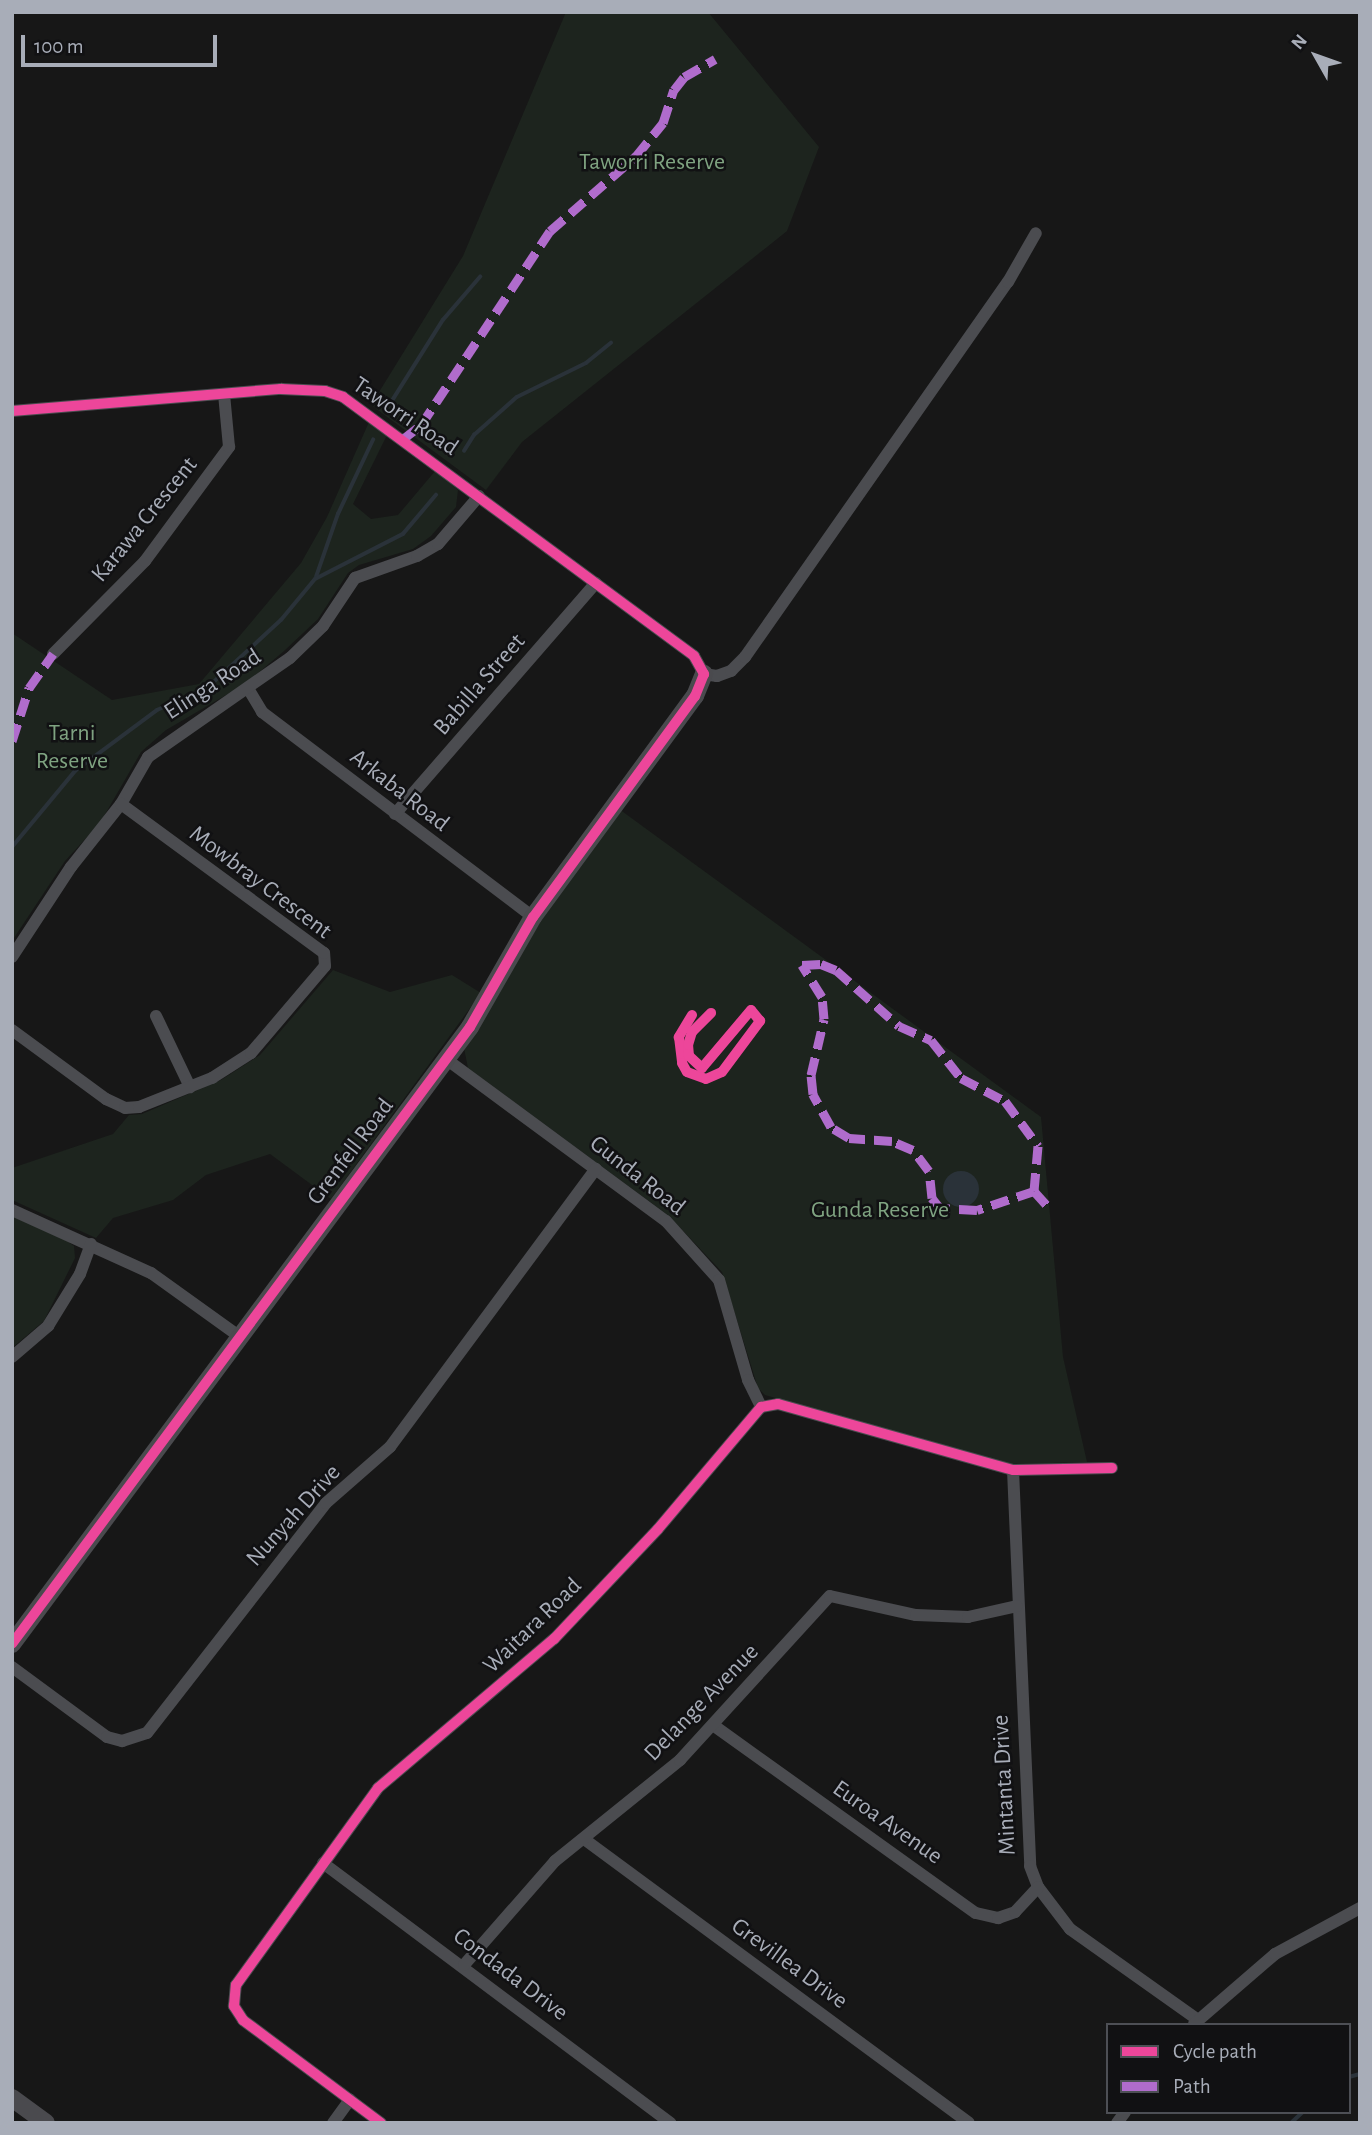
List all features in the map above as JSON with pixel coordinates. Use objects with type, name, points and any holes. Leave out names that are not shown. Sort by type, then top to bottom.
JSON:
[{"type":"street","points":[[704,674],[726,674],[745,657],[993,304],[1036,233]]},
{"type":"street","name":"Taworri Road","points":[[12,411],[305,389],[342,397],[694,656],[704,674]]},
{"type":"street","name":"Karawa Crescent","points":[[53,654],[145,561],[229,447],[224,394]]},
{"type":"street","name":"Elinga Road","points":[[12,957],[71,867],[121,804],[148,757],[172,737],[249,690],[323,626],[355,578],[417,556],[438,544],[479,496]]},
{"type":"street","name":"Babilla Street","points":[[395,814],[596,583]]},
{"type":"street","name":"Grenfell Road","points":[[12,1644],[446,1059],[490,996],[533,917],[695,696],[704,674]]},
{"type":"street","name":"Arkaba Road","points":[[249,690],[262,712],[533,917]]},
{"type":"street","name":"Mowbray Crescent","points":[[12,1030],[78,1081],[125,1108],[139,1107],[190,1087],[251,1053],[325,967],[324,953],[121,804]]},
{"type":"street","points":[[156,1016],[190,1087]]},
{"type":"street","name":"Gunda Road","points":[[446,1059],[666,1222],[719,1280],[748,1380],[761,1406]]},
{"type":"street","name":"Nunyah Drive","points":[[12,1667],[107,1737],[122,1741],[146,1733],[326,1503],[390,1447],[596,1169]]},
{"type":"street","points":[[12,1210],[151,1273],[240,1337]]},
{"type":"street","points":[[12,1357],[48,1326],[80,1274],[91,1244]]},
{"type":"street","points":[[761,1406],[778,1404],[1013,1470],[1112,1468]]},
{"type":"street","name":"Waitara Road","points":[[381,2123],[243,2020],[234,2006],[236,1986],[378,1788],[554,1639],[658,1529],[761,1406]]},
{"type":"street","name":"Mintanta Drive","points":[[1013,1470],[1030,1866],[1038,1887],[1070,1929],[1196,2022]]},
{"type":"street","name":"Delange Avenue","points":[[464,1965],[540,1877],[680,1760],[830,1596],[916,1615],[968,1617],[1017,1606]]},
{"type":"street","name":"Euroa Avenue","points":[[713,1726],[976,1913],[998,1918],[1015,1912],[1038,1887]]},
{"type":"street","name":"Grevillea Drive","points":[[584,1839],[969,2123]]},
{"type":"street","name":"Condada Drive","points":[[323,1863],[464,1965],[664,2121]]},
{"type":"street","points":[[1196,2022],[1275,1954],[1360,1908]]},
{"type":"street","points":[[12,2098],[46,2123]]},
{"type":"street","points":[[333,2123],[350,2100]]},
{"type":"green space","name":"Taworri Reserve","points":[[566,12],[708,12],[819,147],[787,231],[522,442],[486,490],[371,405],[463,256]]},
{"type":"green space","name":"Tarni Reserve","points":[[369,422],[387,435],[353,504],[371,519],[398,515],[436,470],[458,490],[456,507],[431,536],[413,549],[359,565],[348,573],[318,619],[284,651],[245,684],[166,730],[141,752],[100,823],[65,861],[12,941],[12,633],[112,700],[199,684],[301,563],[327,517]]},
{"type":"green space","name":"Gunda Reserve","points":[[619,809],[1041,1117],[1063,1357],[1087,1462],[1013,1464],[765,1395],[758,1388],[722,1272],[669,1216],[468,1068],[464,1048],[541,921]]},
{"type":"green space","points":[[333,970],[390,992],[452,975],[481,993],[331,1199],[270,1154],[206,1175],[173,1200],[113,1218],[96,1238],[12,1200],[12,1168],[113,1134],[129,1115],[142,1114],[221,1080],[260,1055]]},
{"type":"green space","points":[[12,1216],[61,1237],[74,1246],[75,1258],[44,1321],[12,1348]]},
{"type":"shaded area","points":[[961,1171],[974,1176],[979,1189],[974,1202],[961,1207],[948,1202],[943,1189],[948,1176]]},
{"type":"waterway","points":[[390,404],[443,320],[480,277]]},
{"type":"waterway","points":[[464,451],[474,435],[517,397],[586,363],[611,343]]},
{"type":"waterway","points":[[316,577],[338,514],[373,440]]},
{"type":"waterway","points":[[12,847],[75,771],[157,710],[206,689],[281,620],[315,579],[403,534],[436,495]]},
{"type":"waterway","points":[[1351,2076],[1360,2074]]},
{"type":"waterway","points":[[1291,2123],[1301,2114]]},
{"type":"marked path","points":[[403,439],[421,425],[550,231],[636,156],[663,123],[674,90],[684,77],[715,59]]},
{"type":"marked path","points":[[12,741],[29,688],[53,654]]},
{"type":"marked path","points":[[1034,1191],[977,1210],[940,1208],[932,1198],[929,1171],[913,1150],[892,1141],[849,1138],[831,1127],[813,1094],[811,1075],[824,1019],[822,997],[802,965],[821,964],[836,970],[899,1026],[931,1040],[961,1078],[1005,1101],[1038,1146],[1034,1191],[1050,1209]]},
{"type":"cycle path","points":[[12,411],[281,389],[325,391],[343,397],[694,656],[704,674],[695,696],[533,917],[470,1027],[12,1644]]},
{"type":"cycle path","points":[[692,1015],[679,1037],[682,1063],[687,1072],[706,1079],[722,1072],[760,1021],[751,1010],[702,1068],[689,1056],[688,1045],[692,1032],[711,1013]]},
{"type":"cycle path","points":[[381,2123],[243,2020],[234,2006],[236,1985],[378,1788],[554,1639],[658,1529],[761,1407],[778,1404],[1013,1470],[1112,1468]]}]
